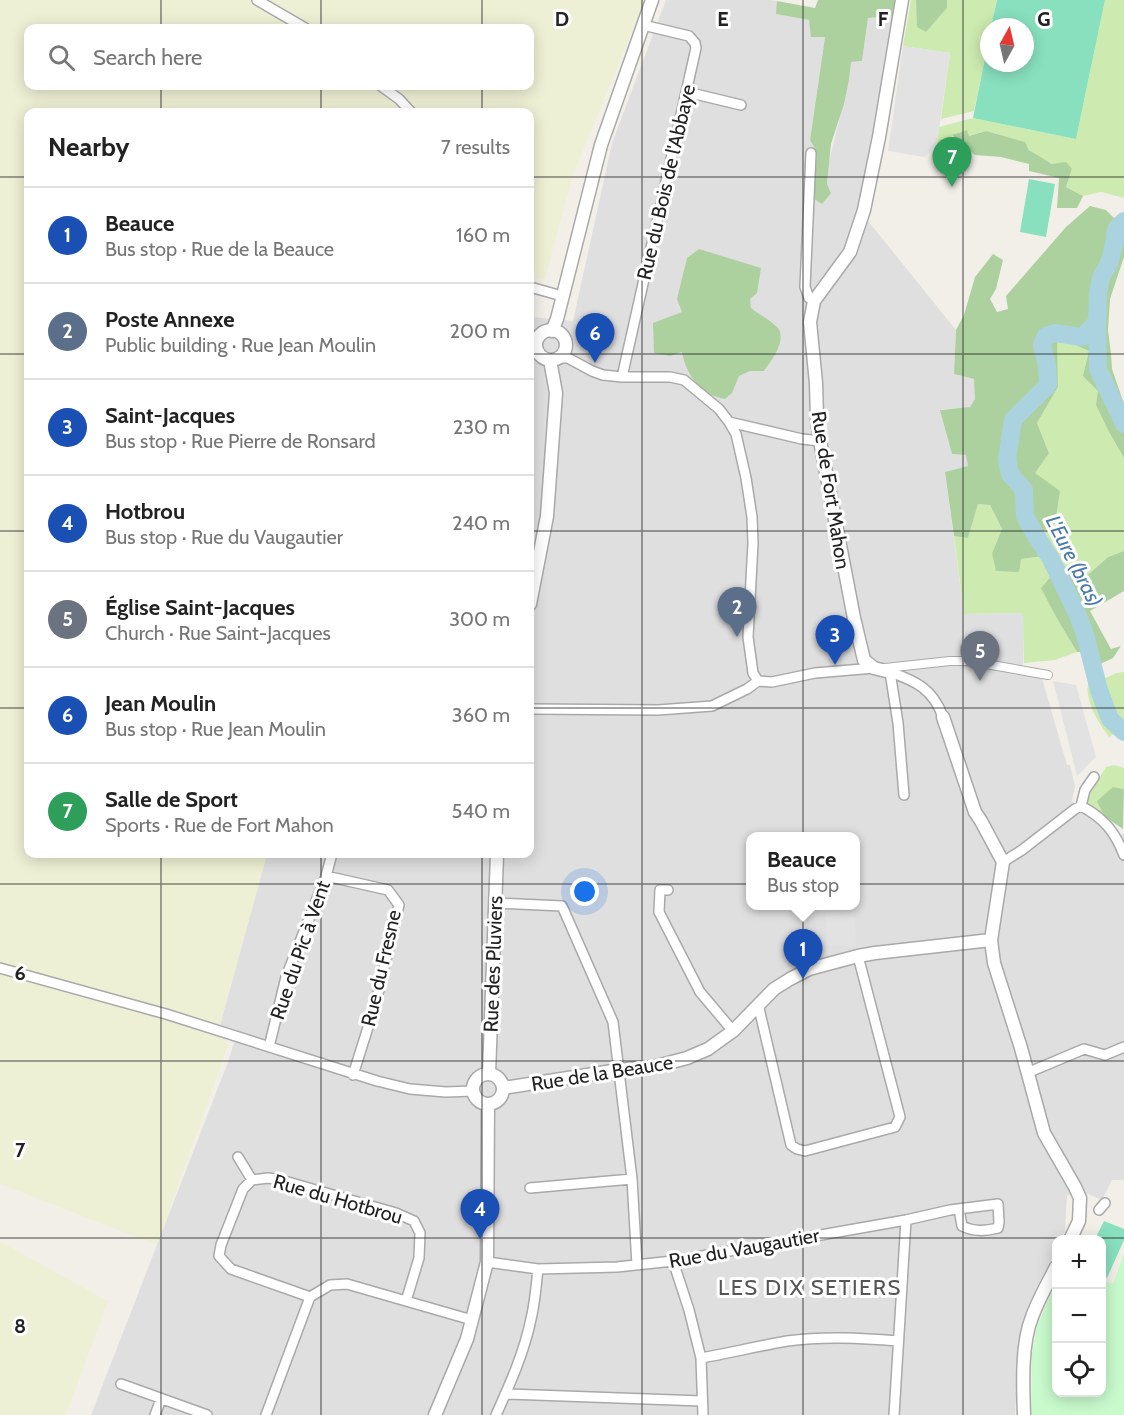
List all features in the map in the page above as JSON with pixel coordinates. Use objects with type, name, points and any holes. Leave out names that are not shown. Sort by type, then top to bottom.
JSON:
[{"type":"street","points":[[257,0],[299,24]]},
{"type":"street","points":[[552,331],[558,319],[601,145],[652,0]]},
{"type":"street","points":[[811,153],[805,287],[808,298],[814,301],[850,252],[864,210],[902,0]]},
{"type":"street","name":"Rue du Bois de l'Abbaye","points":[[622,377],[696,48],[689,36],[643,25]]},
{"type":"street","points":[[387,90],[407,108]]},
{"type":"street","points":[[687,92],[741,105]]},
{"type":"street","points":[[534,288],[562,296]]},
{"type":"street","name":"Rue de Fort Mahon","points":[[814,301],[810,322],[820,441],[854,618],[864,660],[874,668]]},
{"type":"street","points":[[534,344],[543,333],[552,331],[560,334],[565,342],[564,351],[554,359]]},
{"type":"street","points":[[534,347],[542,357],[568,358],[603,375],[670,377],[684,380],[719,409],[729,422],[736,434],[752,517],[753,543],[748,637],[753,673],[758,681]]},
{"type":"street","points":[[534,583],[547,516],[556,393],[554,359]]},
{"type":"street","points":[[729,422],[820,441]]},
{"type":"street","points":[[534,709],[658,710],[712,706],[758,681],[771,682],[815,673],[896,668],[904,665],[950,661],[969,661],[1048,675]]},
{"type":"street","points":[[874,668],[912,679],[931,695],[940,708],[975,812],[1003,862],[991,940],[994,963],[1044,1133],[1076,1187],[1080,1198],[1079,1221],[1072,1235]]},
{"type":"street","points":[[890,672],[904,795]]},
{"type":"street","points":[[1082,806],[1085,790],[1094,777]]},
{"type":"street","points":[[1003,862],[1082,806]]},
{"type":"street","points":[[1082,806],[1094,813],[1112,830],[1124,855]]},
{"type":"street","name":"Rue du Pic à Vent","points":[[269,1047],[286,977],[331,858]]},
{"type":"street","name":"Rue des Pluviers","points":[[489,1074],[497,858]]},
{"type":"street","name":"Rue du Fresne","points":[[326,876],[388,890],[399,905],[376,1002],[353,1074]]},
{"type":"street","points":[[668,890],[660,890],[659,912],[700,993],[733,1031]]},
{"type":"street","points":[[494,903],[562,906],[613,1022],[632,1179],[637,1265]]},
{"type":"street","name":"Rue de la Beauce","points":[[502,1089],[653,1067],[687,1058],[708,1049],[733,1031],[774,989],[809,969],[858,956],[991,940]]},
{"type":"street","points":[[758,1004],[791,1145],[805,1151],[895,1127],[900,1117],[858,956]]},
{"type":"street","points":[[0,968],[166,1014],[353,1074],[410,1089],[446,1092],[473,1091]]},
{"type":"street","points":[[1027,1073],[1084,1049],[1105,1055],[1124,1047]]},
{"type":"street","points":[[489,1074],[498,1078],[502,1089],[497,1101],[488,1104],[479,1101],[473,1091],[476,1080],[489,1074]]},
{"type":"street","points":[[435,1415],[467,1339],[487,1262],[488,1104]]},
{"type":"street","name":"Rue du Hotbrou","points":[[238,1157],[252,1180]]},
{"type":"street","name":"Rue du Hotbrou","points":[[310,1297],[231,1269],[219,1256],[221,1245],[243,1190],[252,1180],[268,1178],[281,1180],[396,1213],[414,1221],[420,1233],[419,1258],[406,1301]]},
{"type":"street","points":[[530,1188],[632,1179]]},
{"type":"street","name":"Rue du Vaugautier","points":[[487,1262],[538,1269],[637,1265],[672,1261],[960,1209],[998,1204],[998,1228],[971,1230],[962,1226],[960,1209]]},
{"type":"street","points":[[894,1415],[906,1220]]},
{"type":"street","points":[[672,1261],[689,1310],[701,1358],[703,1415]]},
{"type":"street","points":[[496,1415],[525,1342],[538,1269]]},
{"type":"street","points":[[1024,1415],[1025,1352],[1028,1329],[1052,1275]]},
{"type":"street","points":[[266,1415],[310,1297],[330,1285],[346,1284],[472,1320]]},
{"type":"street","points":[[701,1358],[789,1341],[870,1338],[898,1341]]},
{"type":"street","points":[[121,1384],[207,1415]]},
{"type":"street","points":[[505,1394],[702,1401]]},
{"type":"street","points":[[155,1415],[161,1399]]},
{"type":"shaded area","points":[[666,0],[777,1],[777,14],[809,20],[825,37],[810,139],[817,152],[813,198],[827,185],[829,162],[849,80],[851,62],[862,61],[868,18],[893,16],[874,141],[860,211],[956,330],[954,374],[974,379],[977,397],[970,408],[941,409],[952,454],[967,455],[969,467],[945,472],[964,614],[1024,613],[1023,673],[1042,678],[1067,765],[1070,765],[1075,786],[1072,801],[1112,837],[1124,834],[1124,1180],[1112,1180],[1102,1200],[1088,1194],[1067,1195],[1065,1231],[1063,1235],[1052,1235],[1052,1259],[1024,1319],[1020,1334],[1015,1415],[91,1415],[228,1062],[238,1030],[220,1025],[266,858],[534,858],[534,317],[573,321],[612,143]]},
{"type":"shaded area","points":[[903,46],[950,53],[937,143],[925,157],[888,151]]},
{"type":"shaded area","points":[[1053,681],[1076,685],[1096,757],[1077,776]]},
{"type":"shaded area","points":[[825,910],[854,910],[856,945],[828,946]]},
{"type":"green space","points":[[0,0],[645,0],[573,175],[545,279],[534,278],[534,108],[24,108],[24,858],[266,858],[220,1025],[228,1046],[157,1245],[0,1184]]},
{"type":"green space","points":[[818,0],[896,0],[893,16],[868,18],[862,61],[851,62],[844,104],[831,144],[827,184],[831,193],[822,204],[813,198],[817,152],[810,140],[825,37],[811,37],[809,20],[776,14],[777,1],[815,8]]},
{"type":"green space","points":[[911,0],[916,0],[926,32],[946,9],[947,0],[997,0],[993,18],[980,18],[980,72],[982,72],[974,111],[941,119],[950,53],[903,46]]},
{"type":"green space","points":[[916,0],[947,0],[947,8],[926,32],[917,27]]},
{"type":"green space","points":[[997,0],[1105,0],[1076,139],[973,118],[982,72],[1034,72],[1034,18],[993,18]]},
{"type":"green space","points":[[1105,0],[1124,0],[1124,198],[1101,192],[1083,196],[1066,187],[1072,169],[1039,157],[1024,142],[986,131],[968,136],[967,130],[952,135],[948,150],[937,143],[939,127],[973,118],[1076,139]]},
{"type":"green space","points":[[967,130],[969,136],[986,131],[1025,142],[1029,150],[1052,164],[1066,162],[1072,169],[1066,187],[1083,196],[1077,208],[1057,208],[1059,178],[1029,171],[1029,164],[1001,157],[975,155],[952,135]]},
{"type":"green space","points":[[1029,179],[1055,184],[1046,237],[1020,232]]},
{"type":"green space","points":[[1090,206],[1106,210],[1115,219],[1112,234],[1124,225],[1124,257],[1110,299],[1108,330],[1112,369],[1124,404],[1124,458],[1096,405],[1098,391],[1083,376],[1089,351],[1057,337],[1058,387],[1037,423],[1049,453],[1035,473],[1060,491],[1055,523],[1041,532],[1051,547],[1045,556],[1021,559],[1019,572],[996,571],[992,553],[1002,529],[990,505],[978,504],[968,538],[954,536],[945,472],[968,466],[966,455],[952,454],[940,410],[970,407],[975,399],[974,379],[954,374],[956,330],[964,315],[975,277],[993,254],[1003,260],[996,289],[990,299],[997,312],[1008,309],[1006,296],[1066,227]]},
{"type":"green space","points":[[699,249],[761,268],[757,293],[750,299],[751,308],[775,325],[780,333],[781,339],[777,351],[764,371],[750,371],[739,376],[732,393],[725,399],[716,397],[696,383],[687,368],[682,352],[670,356],[654,353],[653,323],[682,312],[677,299],[687,258]]},
{"type":"green space","points":[[1056,337],[1089,351],[1109,432],[1124,458],[1124,551],[1108,557],[1082,580],[1062,564],[1041,531],[1034,473],[1049,453],[1037,423],[1058,387]]},
{"type":"green space","points":[[978,504],[990,505],[1002,529],[992,553],[1020,559],[1040,557],[1053,575],[1042,588],[1077,652],[1055,660],[1024,663],[1023,613],[964,614],[954,536],[968,538]]},
{"type":"green space","points":[[1124,551],[1124,591],[1090,611],[1111,649],[1121,646],[1113,658],[1100,664],[1093,651],[1077,652],[1041,588],[1062,564],[1082,580],[1108,557]]},
{"type":"green space","points":[[1124,672],[1123,725],[1116,718],[1102,680]]},
{"type":"green space","points":[[1092,681],[1103,715],[1117,732],[1109,737],[1091,705],[1088,684]]},
{"type":"green space","points":[[1114,765],[1124,768],[1124,789],[1113,788],[1104,816],[1085,802],[1106,767]]},
{"type":"green space","points":[[1113,787],[1124,789],[1123,829],[1104,816],[1097,801]]},
{"type":"green space","points":[[1104,1221],[1124,1229],[1124,1240],[1107,1278],[1106,1235],[1097,1235]]},
{"type":"green space","points":[[0,1241],[108,1301],[66,1415],[0,1415]]},
{"type":"green space","points":[[1124,1253],[1124,1415],[1031,1415],[1032,1354],[1037,1326],[1052,1291],[1052,1397],[1106,1397],[1106,1281],[1113,1284]]},
{"type":"waterway","name":"L'Eure (bras)","points":[[1124,221],[1117,228],[1110,261],[1101,278],[1097,322],[1082,337],[1055,333],[1046,336],[1042,345],[1047,365],[1048,385],[1013,420],[1007,459],[1010,474],[1024,490],[1025,516],[1051,559],[1084,631],[1099,690],[1110,719],[1124,732]]},
{"type":"waterway","points":[[1097,322],[1098,369],[1124,424]]},
{"type":"place","name":"Salle de Sport","points":[[952,187]]},
{"type":"place","name":"Jean Moulin","points":[[595,363]]},
{"type":"place","name":"Poste Annexe","points":[[737,637]]},
{"type":"place","name":"Saint-Jacques","points":[[835,665]]},
{"type":"place","name":"Église Saint-Jacques","points":[[980,681]]},
{"type":"place","name":"Beauce","points":[[803,979]]},
{"type":"place","name":"Hotbrou","points":[[480,1239]]},
{"type":"district","name":"LES DIX SETIERS","points":[[810,1287]]}]
